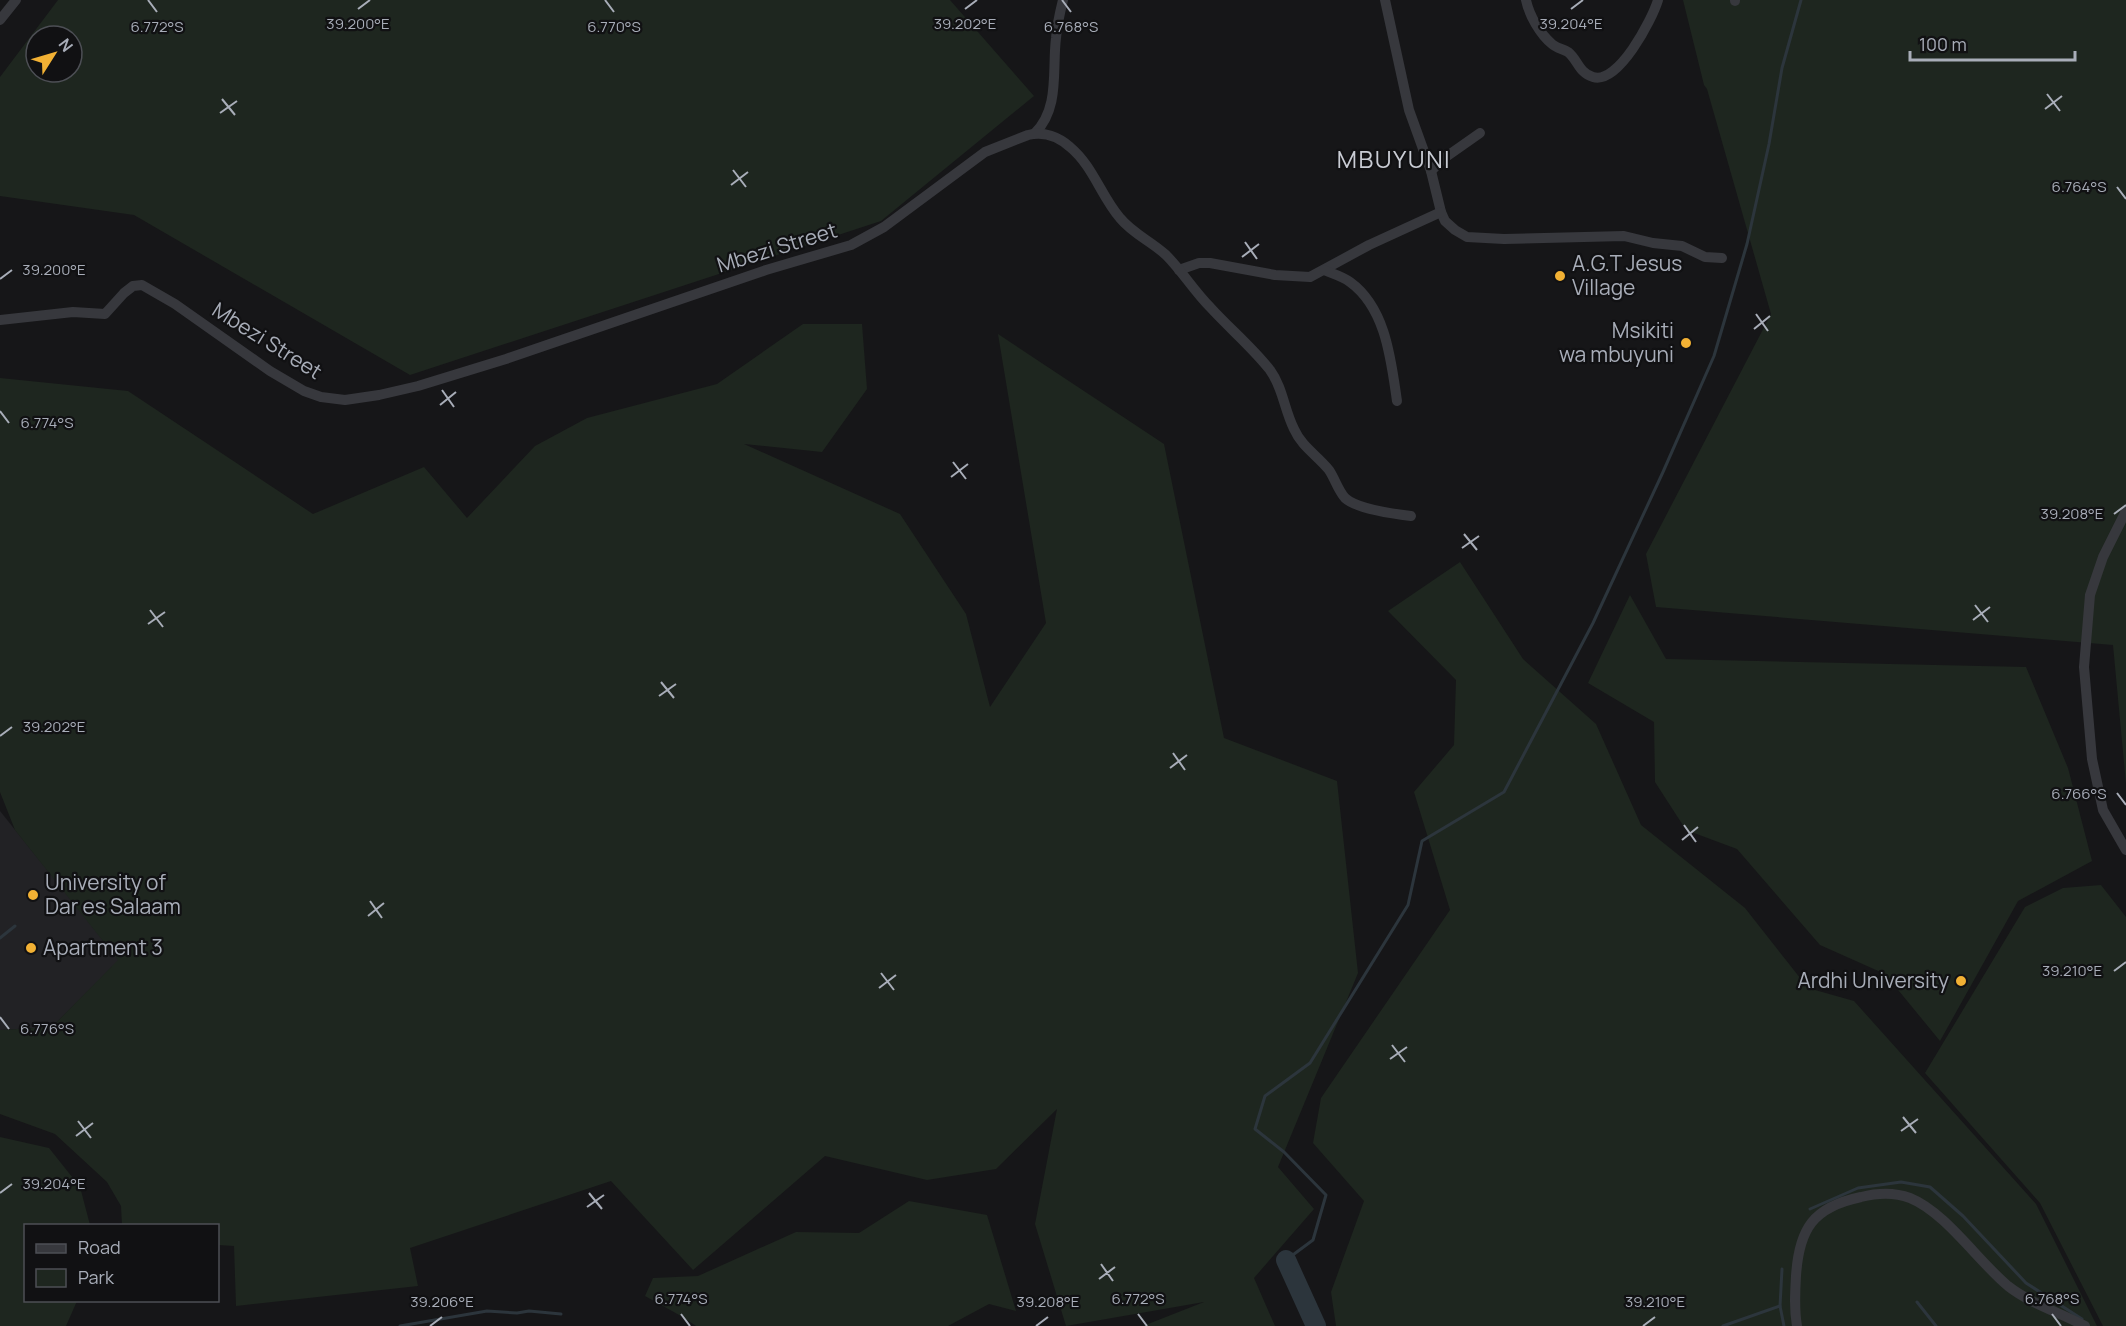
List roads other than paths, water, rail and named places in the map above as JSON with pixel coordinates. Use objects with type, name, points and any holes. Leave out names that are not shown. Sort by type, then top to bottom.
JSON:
[{"type":"street","points":[[0,20],[16,0]]},
{"type":"street","points":[[1035,133],[1048,117],[1052,101],[1056,38],[1063,0]]},
{"type":"street","points":[[1385,0],[1409,110],[1431,171],[1445,221],[1467,237],[1504,239],[1624,236],[1653,243],[1682,246],[1705,257],[1722,258]]},
{"type":"street","points":[[1526,0],[1542,33],[1552,44],[1571,55],[1582,72],[1601,78],[1618,66],[1634,47],[1647,28],[1658,0]]},
{"type":"street","points":[[1035,133],[1050,135],[1068,145],[1083,159],[1120,218],[1137,235],[1154,245],[1179,270],[1210,308],[1253,349],[1280,384],[1286,409],[1302,443],[1327,468],[1346,498],[1366,507],[1411,516]]},
{"type":"street","name":"Mbezi Street","points":[[0,320],[73,312],[105,314],[124,292],[133,286],[142,285],[175,304],[270,371],[304,391],[321,397],[345,400],[379,395],[418,386],[506,359],[766,270],[851,246],[884,227],[985,152],[1035,133]]},
{"type":"street","points":[[1431,171],[1443,159],[1480,133]]},
{"type":"street","points":[[1179,270],[1198,263],[1210,263],[1258,273],[1310,277],[1370,245],[1441,213]]},
{"type":"street","points":[[1324,270],[1349,281],[1373,309],[1389,349],[1397,401]]},
{"type":"street","points":[[2126,511],[2103,557],[2090,595],[2084,667],[2092,759],[2103,810],[2126,850]]},
{"type":"street","points":[[1797,1326],[1794,1310],[1797,1258],[1802,1240],[1814,1218],[1849,1199],[1875,1194],[1892,1194],[1909,1198],[1925,1206],[1994,1272],[2025,1298],[2085,1326]]},
{"type":"waterway","points":[[1286,1260],[1313,1240],[1326,1195],[1284,1152],[1255,1129],[1265,1096],[1310,1063],[1408,905],[1422,841],[1504,792],[1593,623],[1714,356],[1747,244],[1769,144],[1782,68],[1801,0]]},
{"type":"waterway","points":[[0,938],[15,926]]},
{"type":"waterway","points":[[1810,1209],[1858,1188],[1901,1182],[1930,1187],[1963,1216],[2026,1283],[2082,1319]]},
{"type":"waterway","points":[[1286,1260],[1316,1326]]},
{"type":"waterway","points":[[1782,1269],[1780,1306],[1784,1326]]},
{"type":"waterway","points":[[1917,1302],[1936,1326]]},
{"type":"waterway","points":[[1723,1326],[1780,1306]]},
{"type":"waterway","points":[[400,1326],[487,1311],[561,1314]]},
{"type":"place","name":"A.G.T Jesus Village","points":[[1560,276]]},
{"type":"place","name":"Msikiti wa mbuyuni","points":[[1686,343]]},
{"type":"place","name":"University of Dar es Salaam","points":[[33,895]]},
{"type":"place","name":"Apartment 3","points":[[31,948]]},
{"type":"place","name":"Ardhi University","points":[[1961,981]]},
{"type":"district","name":"MBUYUNI","points":[[1394,160]]}]
